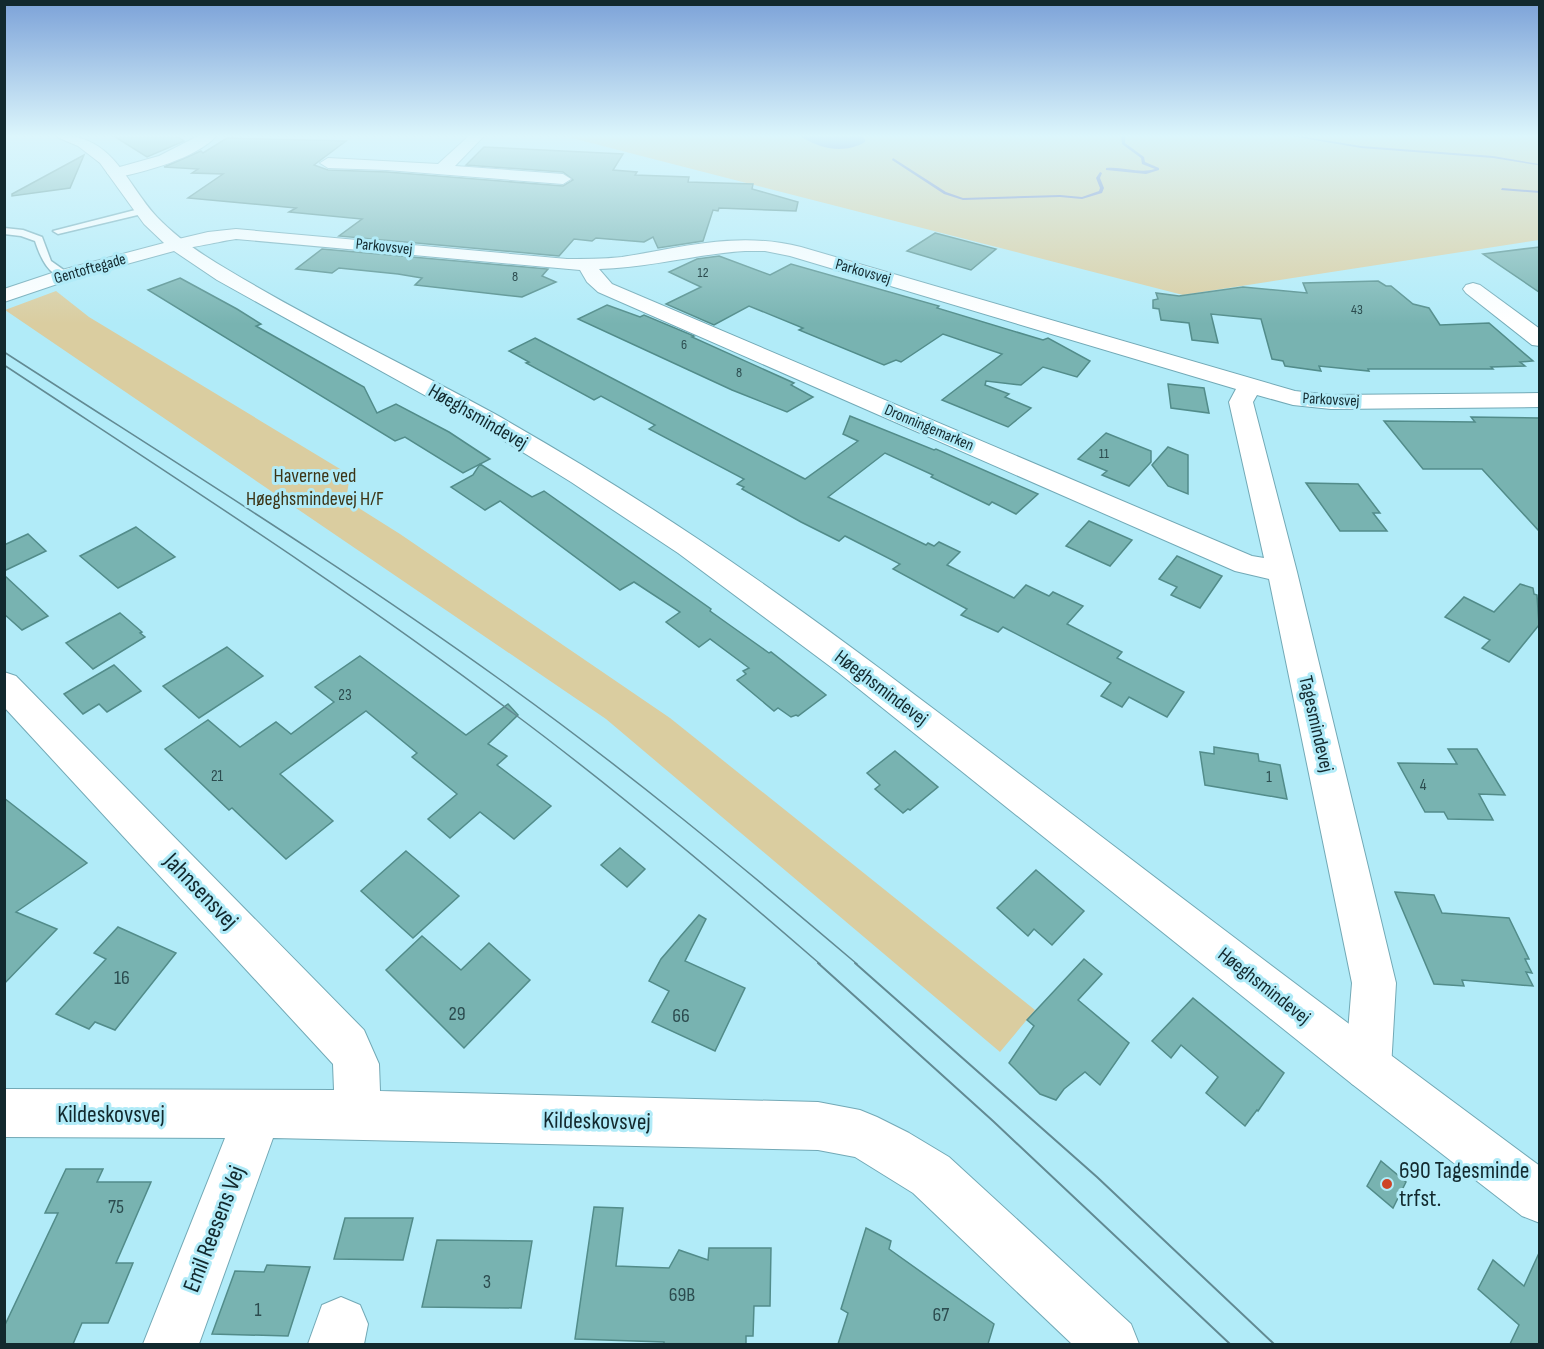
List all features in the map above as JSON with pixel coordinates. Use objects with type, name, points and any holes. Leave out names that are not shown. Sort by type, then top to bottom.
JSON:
[{"type":"street","name":"Høeghsmindevej","points":[[127,198],[140,225],[177,245],[224,276],[491,422],[688,546],[851,664],[1368,1068],[1539,1197]]},
{"type":"street","points":[[112,263],[140,225]]},
{"type":"street","name":"Parkovsvej","points":[[177,245],[208,237],[236,234],[588,266],[715,247],[745,245],[779,247],[1293,398],[1331,402],[1539,400]]},
{"type":"street","name":"Gentoftegade","points":[[4,296],[65,275],[177,245]]},
{"type":"street","name":"Dronningemarken","points":[[588,266],[594,278],[605,288],[1245,564],[1282,572]]},
{"type":"street","points":[[1473,289],[1539,340]]},
{"type":"street","name":"Tagesmindevej","points":[[1250,385],[1241,402],[1282,572],[1374,983],[1368,1068]]},
{"type":"street","name":"Jahnsensvej","points":[[4,684],[348,1046],[357,1062],[358,1077],[354,1114]]},
{"type":"street","name":"Kildeskovsvej","points":[[4,1113],[354,1114],[818,1126],[860,1134],[892,1150],[931,1175],[1111,1344]]},
{"type":"street","name":"Emil Reesens Vej","points":[[171,1344],[258,1114]]},
{"type":"lane","points":[[58,231],[140,225]]},
{"type":"lane","points":[[4,231],[23,233],[39,239],[47,262],[65,275]]},
{"type":"green space","points":[[805,198],[1539,198],[1539,240],[1183,295]]},
{"type":"green space","name":"Haverne ved Høeghsmindevej H/F","points":[[56,291],[89,317],[350,475],[346,500],[400,534],[670,718],[1035,1010],[1000,1052],[606,719],[5,310]]},
{"type":"building","points":[[188,198],[784,198],[798,202],[796,211],[719,208],[718,211],[713,210],[703,241],[658,248],[653,237],[644,242],[596,238],[592,241],[574,239],[559,256],[339,236],[362,219],[289,212],[296,208]]},
{"type":"building","points":[[935,233],[996,249],[971,270],[907,251]]},
{"type":"building","points":[[1539,247],[1539,292],[1483,254]]},
{"type":"building","points":[[322,249],[548,269],[542,276],[556,282],[522,297],[415,285],[422,278],[398,274],[339,268],[332,273],[296,269]]},
{"type":"building","points":[[719,256],[770,275],[791,264],[939,306],[937,308],[1043,340],[1048,338],[1090,361],[1077,377],[1043,367],[1021,385],[986,381],[985,385],[1009,394],[1005,397],[1031,408],[1008,427],[942,400],[1002,354],[943,334],[901,362],[896,360],[884,365],[799,330],[803,328],[749,306],[714,325],[666,304],[701,287],[669,272],[697,259]]},
{"type":"building","points":[[180,278],[261,324],[256,326],[364,387],[377,413],[396,404],[449,432],[490,459],[463,473],[405,437],[395,441],[148,290]]},
{"type":"building","points":[[1378,281],[1391,286],[1413,304],[1429,308],[1440,325],[1489,323],[1533,361],[1520,362],[1525,366],[1491,367],[1493,369],[1368,369],[1369,371],[1319,366],[1321,371],[1285,366],[1283,361],[1272,359],[1261,319],[1211,314],[1218,343],[1192,340],[1189,323],[1161,320],[1159,309],[1153,308],[1153,300],[1158,299],[1156,293],[1179,296],[1243,287],[1307,293],[1303,283]]},
{"type":"building","points":[[607,305],[640,317],[644,315],[694,336],[692,337],[794,383],[791,385],[813,397],[787,412],[732,390],[578,319]]},
{"type":"building","points":[[535,338],[805,479],[858,441],[843,434],[850,416],[936,449],[1038,494],[1016,514],[992,502],[989,505],[885,453],[828,497],[926,545],[928,543],[934,546],[939,542],[960,552],[947,565],[1014,598],[1026,585],[1049,596],[1053,592],[1083,606],[1067,624],[1122,652],[1117,658],[1184,692],[1167,717],[1129,697],[1122,707],[1101,696],[1111,683],[1003,627],[998,632],[961,615],[967,609],[893,569],[900,564],[845,536],[839,541],[801,522],[742,489],[744,487],[737,484],[744,479],[649,429],[655,425],[601,396],[594,400],[526,363],[529,362],[509,351]]},
{"type":"building","points":[[1168,384],[1204,388],[1209,413],[1171,408]]},
{"type":"building","points":[[1471,417],[1539,418],[1539,531],[1482,469],[1423,469],[1384,421],[1475,422]]},
{"type":"building","points":[[1106,433],[1151,451],[1151,462],[1129,486],[1102,475],[1107,471],[1078,459]]},
{"type":"building","points":[[1168,447],[1188,455],[1188,494],[1168,486],[1152,465]]},
{"type":"building","points":[[480,464],[532,497],[544,491],[711,609],[710,611],[769,653],[771,652],[826,695],[798,716],[791,717],[778,708],[774,711],[737,680],[746,674],[743,671],[749,668],[710,639],[699,647],[666,622],[680,612],[634,582],[620,590],[500,501],[485,510],[451,487],[473,475]]},
{"type":"building","points":[[1306,483],[1358,484],[1380,513],[1373,513],[1387,531],[1340,531]]},
{"type":"building","points":[[1089,521],[1132,540],[1110,566],[1066,546]]},
{"type":"building","points":[[136,527],[175,557],[118,588],[80,556]]},
{"type":"building","points":[[28,534],[46,551],[4,571],[4,545]]},
{"type":"building","points":[[1177,556],[1222,576],[1200,608],[1171,595],[1177,587],[1159,579]]},
{"type":"building","points":[[4,575],[48,616],[22,630],[4,614]]},
{"type":"building","points":[[1520,584],[1533,588],[1534,594],[1537,595],[1539,625],[1509,662],[1482,648],[1490,640],[1445,617],[1464,597],[1494,612]]},
{"type":"building","points":[[120,613],[145,637],[93,669],[66,643]]},
{"type":"building","points":[[227,647],[263,676],[199,718],[163,686]]},
{"type":"building","points":[[360,656],[466,735],[508,704],[518,715],[488,744],[507,756],[497,765],[551,806],[514,839],[480,812],[450,838],[428,819],[457,794],[412,757],[417,753],[366,711],[280,774],[333,821],[286,859],[232,808],[229,810],[165,749],[208,720],[240,747],[276,722],[291,734],[334,702],[315,687]]},
{"type":"building","points":[[114,665],[141,691],[107,712],[99,704],[83,714],[64,694]]},
{"type":"building","points":[[1214,747],[1258,754],[1259,761],[1280,765],[1287,799],[1205,785],[1200,752],[1214,754]]},
{"type":"building","points":[[1448,749],[1477,749],[1505,795],[1479,794],[1493,820],[1448,819],[1444,812],[1425,812],[1398,763],[1457,764]]},
{"type":"building","points":[[895,751],[938,787],[903,813],[875,789],[880,785],[867,773]]},
{"type":"building","points":[[4,798],[87,863],[16,912],[57,929],[4,984]]},
{"type":"building","points":[[620,848],[645,869],[627,887],[601,865]]},
{"type":"building","points":[[406,851],[459,896],[413,938],[361,891]]},
{"type":"building","points":[[1036,870],[1084,911],[1052,945],[1034,929],[1028,936],[997,908]]},
{"type":"building","points":[[1395,892],[1434,895],[1442,913],[1509,918],[1529,959],[1525,959],[1532,973],[1526,972],[1533,986],[1462,980],[1464,986],[1434,984]]},
{"type":"building","points":[[699,915],[706,919],[685,961],[745,988],[715,1051],[652,1022],[669,991],[649,981],[661,959]]},
{"type":"building","points":[[118,927],[176,953],[115,1030],[95,1022],[89,1029],[56,1014],[106,959],[94,953]]},
{"type":"building","points":[[422,936],[461,970],[489,943],[530,980],[464,1048],[386,970]]},
{"type":"building","points":[[1084,959],[1102,974],[1078,1000],[1129,1043],[1100,1085],[1085,1072],[1064,1089],[1056,1100],[1040,1094],[1009,1063],[1034,1026],[1027,1020]]},
{"type":"building","points":[[1193,998],[1284,1073],[1245,1126],[1206,1093],[1218,1077],[1181,1045],[1171,1058],[1152,1041]]},
{"type":"building","name":"690 Tagesminde trfst.","points":[[1381,1161],[1406,1182],[1393,1208],[1367,1186]]},
{"type":"building","points":[[66,1169],[103,1169],[97,1182],[151,1182],[116,1263],[133,1263],[108,1323],[82,1323],[73,1344],[4,1344],[4,1327],[58,1213],[45,1213]]},
{"type":"building","points":[[594,1207],[623,1208],[616,1266],[669,1268],[679,1250],[708,1260],[709,1248],[771,1248],[770,1306],[754,1306],[753,1336],[746,1336],[746,1344],[664,1344],[664,1342],[575,1339]]},
{"type":"building","points":[[345,1218],[413,1218],[403,1260],[334,1259]]},
{"type":"building","points":[[866,1228],[891,1241],[889,1249],[994,1324],[988,1344],[838,1344],[848,1313],[841,1309]]},
{"type":"building","points":[[437,1240],[532,1241],[521,1308],[422,1307]]},
{"type":"building","points":[[1539,1253],[1539,1344],[1510,1344],[1519,1325],[1478,1289],[1493,1260],[1524,1286]]},
{"type":"building","points":[[267,1265],[310,1267],[288,1336],[212,1334],[235,1271],[264,1272]]},
{"type":"waterway","points":[[960,198],[997,198]]},
{"type":"tram line","points":[[4,352],[318,554],[548,714],[683,819],[857,964]]},
{"type":"tram line","points":[[4,365],[261,535],[451,667],[630,804],[820,964]]},
{"type":"tram line","points":[[818,963],[993,1121],[1230,1344]]},
{"type":"tram line","points":[[855,963],[1097,1177],[1274,1344]]},
{"type":"place","name":"690 Tagesminde trfst.","points":[[1387,1184]]}]
